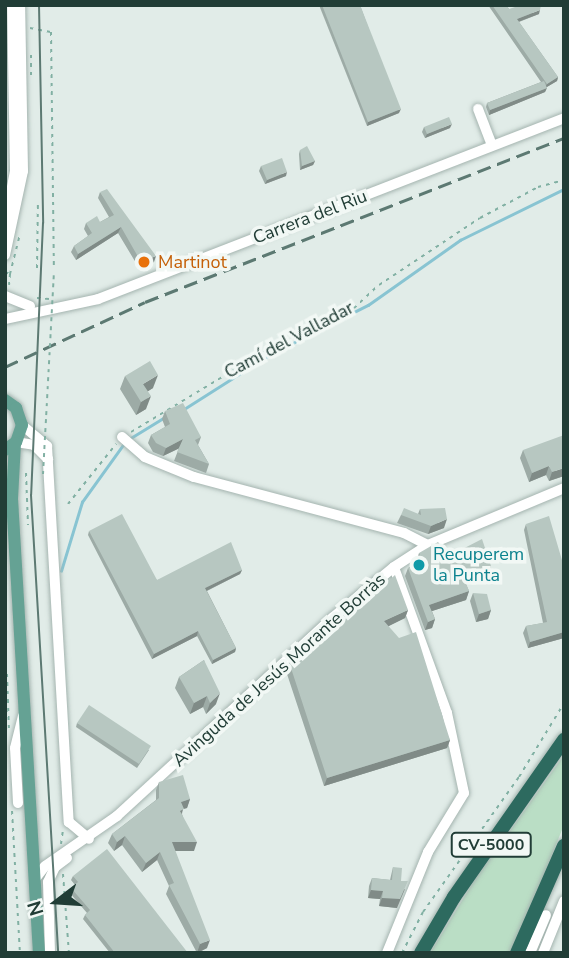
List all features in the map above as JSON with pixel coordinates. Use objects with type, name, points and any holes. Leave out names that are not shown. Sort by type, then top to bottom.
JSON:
[{"type":"highway","name":"CV-5000","points":[[421,953],[454,897],[564,740]]},
{"type":"highway","name":"CV-5000","points":[[517,953],[564,846]]},
{"type":"highway","points":[[529,953],[564,866]]},
{"type":"main road","points":[[5,400],[16,408],[22,425],[12,445],[12,499],[39,953]]},
{"type":"main road","points":[[5,474],[12,499]]},
{"type":"street","points":[[5,223],[14,183],[10,145],[9,51],[12,5]]},
{"type":"street","points":[[5,255],[23,171],[20,5]]},
{"type":"street","points":[[478,109],[492,145]]},
{"type":"street","name":"Carrera del Riu","points":[[5,319],[98,299],[564,118]]},
{"type":"street","points":[[8,293],[29,301]]},
{"type":"street","name":"Carrera del Riu","points":[[5,312],[29,301],[54,308]]},
{"type":"street","points":[[22,425],[43,440],[48,460],[69,822],[87,840]]},
{"type":"street","points":[[122,437],[145,457],[194,477],[404,533],[428,545]]},
{"type":"street","points":[[12,445],[34,444],[48,460]]},
{"type":"street","name":"Avinguda de Jesús Morante Borràs","points":[[50,953],[47,896],[50,873],[332,618],[394,567],[428,545],[564,488]]},
{"type":"street","points":[[387,953],[428,852],[464,793],[447,713],[394,567]]},
{"type":"street","points":[[15,806],[16,737],[24,708]]},
{"type":"street","name":"Avinguda de Jesús Morante Borràs","points":[[34,879],[45,866],[87,840]]},
{"type":"street","points":[[542,953],[564,901]]},
{"type":"path","points":[[30,18],[30,30],[51,32],[54,270],[43,474]]},
{"type":"path","name":"Camí del Valladar","points":[[68,504],[122,437],[262,353],[354,307],[379,285],[480,218],[538,187],[564,180]]},
{"type":"path","points":[[37,268],[38,200]]},
{"type":"path","points":[[5,272],[10,274],[8,293]]},
{"type":"path","points":[[29,301],[62,299]]},
{"type":"path","points":[[26,473],[28,525]]},
{"type":"path","points":[[7,674],[9,741]]},
{"type":"path","points":[[402,953],[423,912],[519,777],[564,702]]},
{"type":"path","points":[[15,806],[20,953]]},
{"type":"path","points":[[62,872],[69,953]]},
{"type":"green space","points":[[564,755],[564,825],[512,953],[430,953],[474,881]]},
{"type":"building","points":[[322,5],[360,5],[401,109],[368,122]]},
{"type":"building","points":[[492,5],[506,5],[509,9],[521,5],[541,5],[540,10],[517,19],[558,77],[547,84]]},
{"type":"building","points":[[544,81],[547,88],[490,110],[487,103]]},
{"type":"building","points":[[449,117],[452,124],[427,134],[424,127]]},
{"type":"building","points":[[307,146],[315,161],[302,166],[300,150]]},
{"type":"building","points":[[282,158],[287,172],[267,180],[261,166]]},
{"type":"building","points":[[107,189],[156,256],[141,262],[121,227],[78,254],[74,246],[92,233],[86,223],[97,216],[100,222],[114,215],[100,192]]},
{"type":"building","points":[[150,361],[158,375],[143,384],[151,396],[141,402],[125,376]]},
{"type":"building","points":[[183,403],[201,437],[195,440],[209,464],[177,452],[183,439],[166,448],[156,443],[151,435],[170,424],[165,411]]},
{"type":"building","points":[[564,435],[564,468],[552,472],[549,466],[532,473],[523,450]]},
{"type":"building","points":[[404,508],[421,515],[420,509],[445,508],[447,519],[431,526],[401,515]]},
{"type":"building","points":[[122,514],[157,580],[231,542],[242,570],[205,588],[236,648],[213,660],[198,631],[154,654],[89,531]]},
{"type":"building","points":[[549,516],[564,567],[564,632],[530,642],[526,626],[547,622],[526,524]]},
{"type":"building","points":[[482,539],[491,566],[463,576],[469,591],[429,605],[435,619],[428,622],[408,568],[423,562],[419,553],[438,542],[449,556]]},
{"type":"building","points":[[395,575],[408,610],[384,621],[399,638],[416,632],[450,740],[327,778],[289,662],[305,655]]},
{"type":"building","points":[[473,593],[487,594],[491,610],[479,614]]},
{"type":"building","points":[[204,660],[220,693],[210,703],[207,696],[194,703],[179,677]]},
{"type":"building","points":[[89,705],[151,746],[139,764],[77,723]]},
{"type":"building","points":[[183,775],[190,799],[181,802],[184,809],[180,811],[197,842],[172,842],[210,940],[200,944],[169,885],[174,883],[160,852],[146,863],[125,836],[117,842],[112,834],[159,798],[159,782]]},
{"type":"building","points":[[107,849],[188,953],[115,953],[85,915],[90,910],[71,888],[78,882],[73,876]]},
{"type":"building","points":[[393,867],[402,868],[401,881],[408,881],[400,899],[382,898],[383,891],[371,890],[372,878],[392,880]]},
{"type":"waterway","points":[[184,409],[269,355],[368,305],[460,240],[564,189]]},
{"type":"waterway","points":[[129,439],[165,417]]},
{"type":"waterway","points":[[61,571],[82,502],[123,445]]},
{"type":"tram line","points":[[39,5],[43,223],[31,495],[58,953]]},
{"type":"railway","points":[[5,367],[145,302],[564,138]]},
{"type":"place","name":"Martinot","points":[[144,262]]},
{"type":"place","name":"Recuperem la Punta","points":[[419,565]]}]
